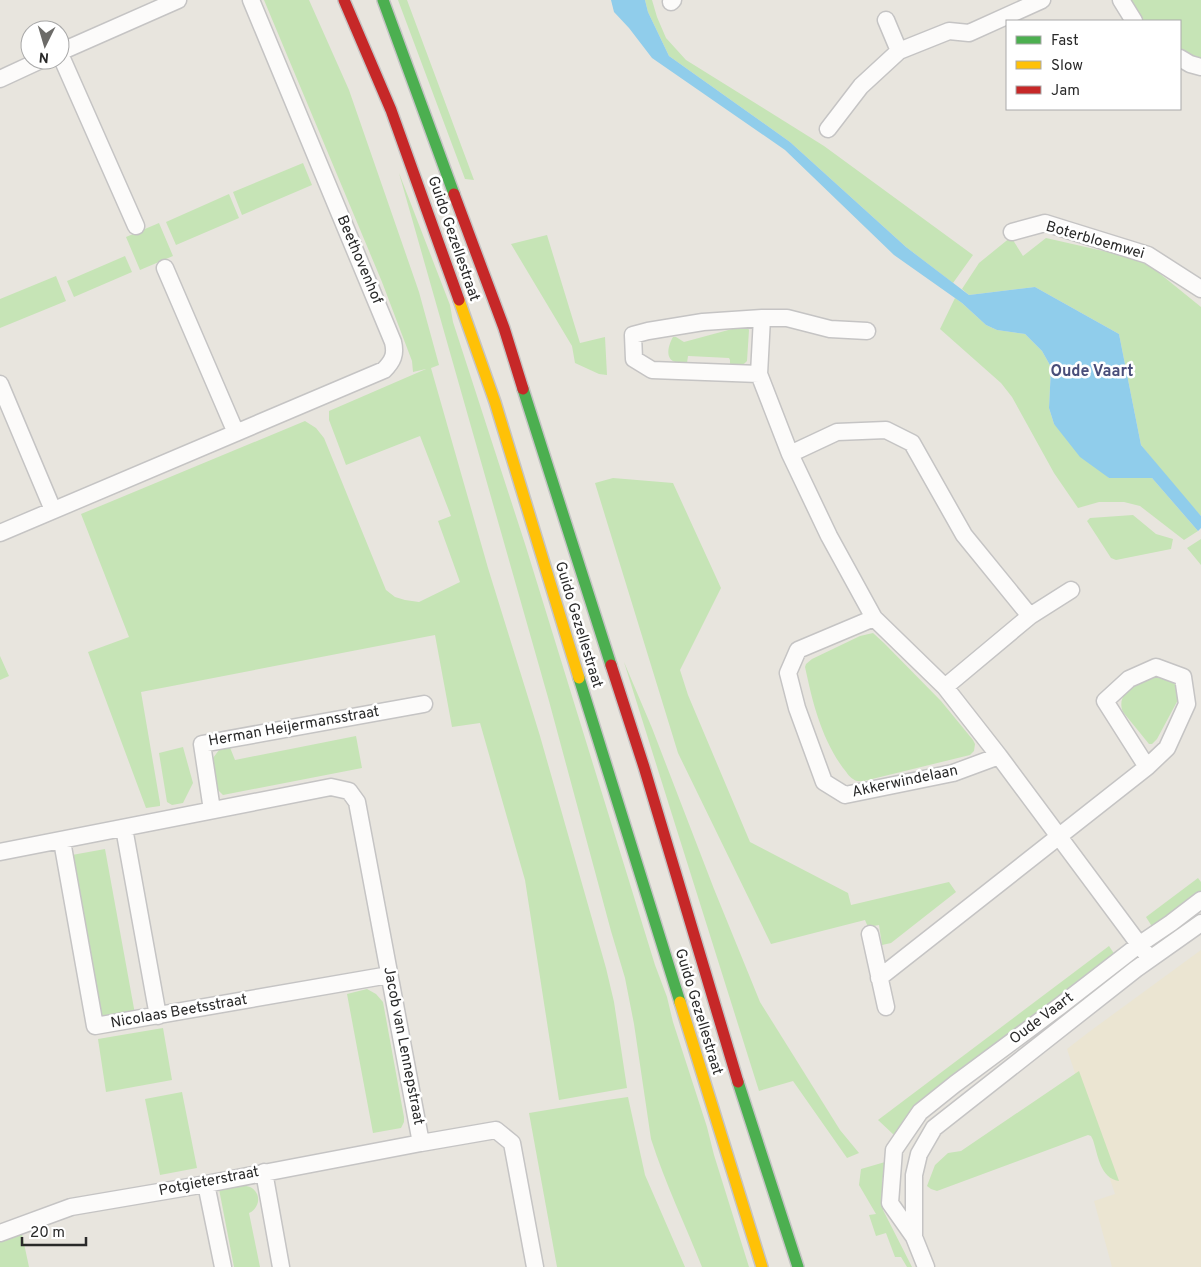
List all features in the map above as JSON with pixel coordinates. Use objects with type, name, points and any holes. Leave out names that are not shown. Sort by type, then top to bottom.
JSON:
[{"type":"main road","name":"Guido Gezellestraat","points":[[344,0],[392,110],[495,402],[526,509],[762,1267]]},
{"type":"main road","name":"Guido Gezellestraat","points":[[383,0],[507,338],[644,767],[744,1106],[798,1267]]},
{"type":"street","points":[[70,49],[178,0]]},
{"type":"street","name":"Beethovenhof","points":[[0,533],[384,370],[394,357],[394,342],[251,0]]},
{"type":"street","points":[[828,129],[861,86],[899,51],[949,31],[969,32],[1042,0]]},
{"type":"street","points":[[1121,0],[1133,20]]},
{"type":"street","points":[[886,20],[899,51]]},
{"type":"street","points":[[1181,59],[1201,67]]},
{"type":"street","points":[[0,78],[20,69]]},
{"type":"street","points":[[67,70],[136,226]]},
{"type":"street","name":"Boterbloemwei","points":[[1012,232],[1045,223],[1148,255],[1201,289]]},
{"type":"street","points":[[165,268],[236,433]]},
{"type":"street","points":[[759,374],[652,370],[634,359],[634,336],[648,331],[703,322],[762,318],[787,318],[830,329],[868,331]]},
{"type":"street","points":[[762,318],[759,374],[790,454],[829,536],[874,618],[945,688],[1060,836],[1150,959]]},
{"type":"street","points":[[0,384],[53,510]]},
{"type":"street","points":[[790,454],[837,432],[886,430],[912,442],[964,535],[1030,616]]},
{"type":"street","points":[[945,688],[1030,616],[1071,590]]},
{"type":"street","name":"Akkerwindelaan","points":[[874,618],[798,650],[788,673],[796,708],[824,782],[845,795],[953,773],[999,756]]},
{"type":"street","points":[[879,978],[1147,768],[1167,748],[1187,704],[1183,677],[1156,667],[1129,679],[1105,701],[1147,768]]},
{"type":"street","name":"Herman Heijermansstraat","points":[[212,810],[202,744],[424,704]]},
{"type":"street","name":"Jacob van Lennepstraat","points":[[212,810],[331,787],[349,791],[357,802],[420,1143],[496,1130],[512,1143],[535,1267]]},
{"type":"street","points":[[0,852],[212,810]]},
{"type":"street","points":[[124,828],[158,1016]]},
{"type":"street","name":"Nicolaas Beetsstraat","points":[[62,840],[95,1026],[389,975]]},
{"type":"street","name":"Oude Vaart","points":[[914,1236],[890,1203],[894,1150],[920,1112],[1140,944],[1201,900]]},
{"type":"street","name":"Oude Vaart","points":[[914,1236],[914,1175],[919,1154],[934,1128],[1136,969],[1201,922]]},
{"type":"street","points":[[870,934],[886,1007]]},
{"type":"street","name":"Potgieterstraat","points":[[0,1233],[71,1207],[206,1184],[420,1143]]},
{"type":"street","points":[[264,1172],[281,1267]]},
{"type":"street","points":[[206,1184],[223,1267]]},
{"type":"street","points":[[914,1236],[926,1267]]},
{"type":"shaded area","points":[[1201,950],[1201,1267],[1112,1267],[1094,1201],[1115,1194],[1067,1049]]},
{"type":"green space","points":[[264,0],[309,0],[349,90],[419,292],[439,365],[431,368],[488,568],[540,736],[606,968],[614,1002],[627,1088],[559,1100],[525,880],[480,723],[452,727],[435,635],[141,692],[160,803],[160,806],[146,808],[88,652],[129,637],[81,514],[305,421],[316,428],[324,438],[386,590],[395,597],[419,602],[460,582],[438,521],[451,516],[420,436],[346,465],[329,420],[329,411],[426,369],[413,372],[412,361],[382,282]]},
{"type":"green space","points":[[398,0],[407,0],[474,180],[465,179]]},
{"type":"green space","points":[[645,0],[652,0],[666,38],[686,60],[824,146],[973,255],[953,283],[906,247],[790,142],[669,56],[648,12]]},
{"type":"green space","points":[[1121,0],[1201,0],[1201,67],[1181,58],[1181,20],[1133,20]]},
{"type":"green space","points":[[303,163],[312,185],[242,215],[233,192]]},
{"type":"green space","points":[[399,173],[450,305],[453,322],[526,547],[655,965],[667,997],[673,1022],[749,1267],[702,1267],[651,1139],[634,1024],[625,978],[549,701]]},
{"type":"green space","points":[[229,194],[239,218],[176,245],[166,222]]},
{"type":"green space","points":[[159,223],[173,256],[140,270],[126,237]]},
{"type":"green space","points":[[547,235],[580,343],[605,337],[607,375],[599,374],[575,363],[572,346],[511,244]]},
{"type":"green space","points":[[1011,237],[1023,256],[1046,238],[1143,260],[1201,307],[1201,516],[1141,445],[1119,334],[1035,287],[969,295],[962,289],[979,263]]},
{"type":"green space","points":[[125,256],[132,272],[74,297],[67,281]]},
{"type":"green space","points":[[56,276],[66,301],[0,328],[0,299]]},
{"type":"green space","points":[[955,298],[986,325],[997,330],[1025,334],[1042,351],[1051,367],[1049,408],[1054,424],[1109,478],[1152,478],[1198,531],[1184,540],[1140,506],[1124,502],[1099,502],[1078,508],[1054,473],[1012,397],[1001,383],[940,329]]},
{"type":"green space","points":[[735,324],[747,326],[749,330],[747,361],[741,365],[730,365],[729,358],[688,356],[687,363],[684,363],[675,362],[669,357],[669,347],[673,337],[684,342],[732,329]]},
{"type":"green space","points":[[613,478],[673,483],[721,588],[680,670],[688,695],[750,842],[848,893],[851,905],[949,882],[956,892],[891,943],[882,945],[879,925],[868,927],[865,920],[771,944],[678,753],[595,483]]},
{"type":"green space","points":[[1133,515],[1156,534],[1173,539],[1171,549],[1116,560],[1111,558],[1087,521],[1090,518]]},
{"type":"green space","points":[[1201,539],[1201,565],[1187,548]]},
{"type":"green space","points":[[873,633],[941,701],[973,740],[975,744],[974,751],[970,755],[864,781],[855,781],[843,768],[823,732],[805,667],[812,659],[860,636]]},
{"type":"green space","points":[[0,656],[9,676],[0,680]]},
{"type":"green space","points":[[624,662],[760,1002],[840,1130],[859,1153],[847,1158],[793,1081],[759,1091]]},
{"type":"green space","points":[[1158,675],[1175,684],[1179,698],[1157,739],[1152,744],[1149,744],[1123,712],[1121,705],[1126,693],[1132,688]]},
{"type":"green space","points":[[356,736],[362,768],[223,795],[216,788],[213,758],[222,746],[229,745],[235,760]]},
{"type":"green space","points":[[183,747],[193,783],[183,803],[172,805],[167,802],[159,753]]},
{"type":"green space","points":[[105,849],[135,1014],[102,1020],[72,855]]},
{"type":"green space","points":[[1198,878],[1201,882],[1201,895],[1155,926],[1151,925],[1146,917]]},
{"type":"green space","points":[[1109,946],[1117,958],[919,1109],[894,1135],[878,1120]]},
{"type":"green space","points":[[367,989],[376,994],[383,1002],[404,1117],[401,1128],[373,1133],[347,994]]},
{"type":"green space","points":[[163,1028],[172,1080],[106,1092],[98,1039]]},
{"type":"green space","points":[[1079,1071],[1119,1181],[1113,1179],[1104,1171],[1098,1159],[1093,1140],[1088,1135],[937,1191],[927,1186],[935,1165],[948,1153],[961,1151]]},
{"type":"green space","points":[[182,1092],[197,1168],[160,1175],[145,1099]]},
{"type":"green space","points":[[628,1097],[645,1175],[685,1267],[557,1267],[529,1113]]},
{"type":"green space","points":[[885,1162],[882,1183],[883,1210],[912,1267],[907,1267],[901,1257],[895,1257],[886,1233],[876,1236],[869,1215],[876,1214],[859,1185],[861,1169]]},
{"type":"green space","points":[[242,1185],[254,1190],[258,1197],[255,1208],[249,1213],[260,1267],[234,1267],[219,1189]]},
{"type":"green space","points":[[22,1234],[29,1267],[0,1267],[0,1241]]},
{"type":"water","points":[[611,0],[645,0],[648,12],[669,56],[790,142],[906,247],[969,295],[1035,287],[1119,334],[1141,445],[1201,516],[1201,528],[1198,531],[1152,478],[1109,478],[1080,457],[1054,424],[1049,408],[1051,367],[1042,351],[1025,334],[997,330],[986,325],[962,303],[894,255],[785,150],[652,58],[614,12]]},
{"type":"traffic: fast","points":[[383,0],[454,194]]},
{"type":"traffic: fast","points":[[523,389],[611,665]]},
{"type":"traffic: fast","points":[[579,678],[680,1002]]},
{"type":"traffic: fast","points":[[738,1082],[798,1267]]},
{"type":"traffic: slow","points":[[459,300],[495,402],[579,678]]},
{"type":"traffic: slow","points":[[680,1002],[762,1267]]},
{"type":"traffic: jam","points":[[344,0],[391,110],[459,300]]},
{"type":"traffic: jam","points":[[454,194],[504,328],[523,389]]},
{"type":"traffic: jam","points":[[611,665],[644,767],[738,1082]]},
{"type":"district","name":"Oude Vaart","points":[[1092,372]]}]
